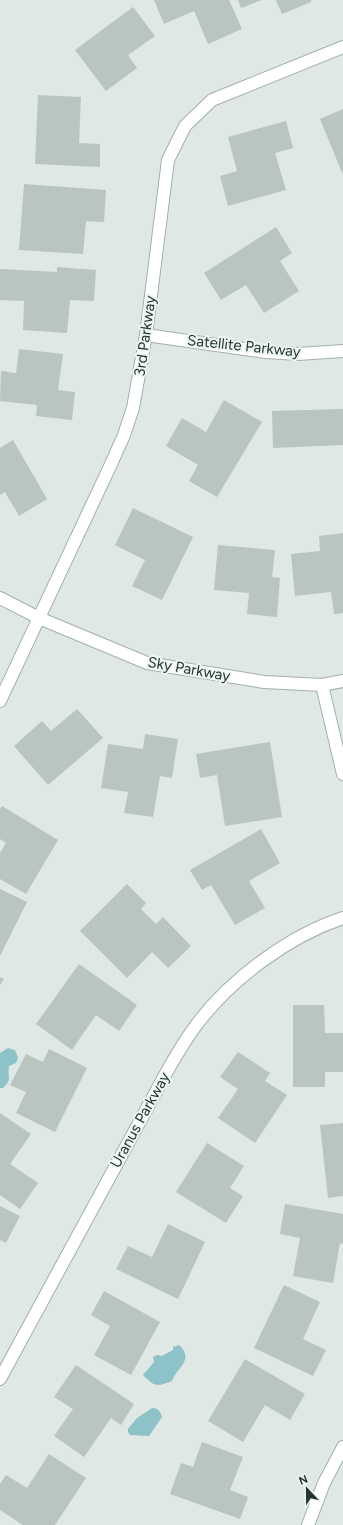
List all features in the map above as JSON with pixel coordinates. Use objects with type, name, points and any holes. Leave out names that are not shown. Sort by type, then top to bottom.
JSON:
[{"type":"street","name":"3rd Parkway","points":[[0,701],[124,435],[133,408],[146,335],[168,160],[185,126],[212,100],[343,48]]},
{"type":"street","name":"Satellite Parkway","points":[[146,335],[266,352],[298,354],[343,351]]},
{"type":"street","name":"Sky Parkway","points":[[0,598],[39,618],[147,663],[264,682],[322,685],[343,681]]},
{"type":"street","points":[[322,685],[343,774]]},
{"type":"street","name":"Uranus Parkway","points":[[0,1379],[164,1075],[198,1023],[238,980],[261,962],[312,931],[343,918]]},
{"type":"street","points":[[308,1525],[324,1483],[343,1447]]},
{"type":"water","points":[[8,1048],[15,1050],[18,1058],[16,1063],[9,1066],[8,1082],[3,1088],[0,1088],[0,1053]]},
{"type":"water","points":[[179,1345],[183,1350],[185,1359],[172,1381],[159,1385],[150,1382],[143,1375],[154,1362],[153,1357],[157,1355],[162,1356],[173,1350],[173,1347]]},
{"type":"water","points":[[152,1408],[158,1410],[162,1417],[149,1436],[130,1435],[128,1429],[137,1418]]},
{"type":"building","points":[[154,0],[229,0],[242,29],[208,44],[194,11],[164,24]]},
{"type":"building","points":[[238,0],[262,0],[241,8]]},
{"type":"building","points":[[276,0],[311,0],[311,2],[282,14]]},
{"type":"building","points":[[133,7],[155,36],[128,55],[137,68],[106,91],[75,50]]},
{"type":"building","points":[[38,95],[81,97],[79,143],[100,144],[100,167],[35,164]]},
{"type":"building","points":[[343,109],[343,175],[320,119]]},
{"type":"building","points":[[286,121],[293,148],[275,153],[286,190],[228,206],[220,176],[237,171],[228,137]]},
{"type":"building","points":[[24,184],[106,190],[104,222],[86,221],[83,254],[19,250]]},
{"type":"building","points":[[276,227],[292,253],[280,261],[299,291],[264,313],[246,285],[221,300],[204,273]]},
{"type":"building","points":[[57,267],[96,270],[94,301],[70,300],[67,333],[23,330],[24,301],[0,300],[0,269],[57,272]]},
{"type":"building","points":[[19,349],[63,354],[58,390],[75,392],[72,420],[36,416],[37,405],[0,401],[1,371],[16,373]]},
{"type":"building","points":[[224,400],[262,422],[217,497],[189,481],[198,465],[166,446],[182,418],[206,432]]},
{"type":"building","points":[[343,409],[343,445],[273,448],[272,411]]},
{"type":"building","points":[[13,440],[47,499],[19,516],[5,492],[0,495],[0,448]]},
{"type":"building","points":[[133,508],[193,537],[162,600],[132,586],[145,560],[115,545]]},
{"type":"building","points":[[343,533],[343,613],[334,614],[331,592],[295,596],[291,554],[320,551],[319,536]]},
{"type":"building","points":[[218,545],[275,550],[272,577],[280,578],[277,617],[247,614],[249,593],[214,590]]},
{"type":"building","points":[[77,709],[103,738],[48,785],[14,746],[42,721],[51,731]]},
{"type":"building","points":[[145,734],[178,739],[172,778],[160,776],[153,817],[124,813],[128,792],[101,788],[108,744],[143,749]]},
{"type":"building","points":[[270,742],[282,817],[225,826],[217,775],[200,778],[196,754]]},
{"type":"building","points":[[2,806],[58,840],[26,894],[0,879],[0,853],[6,843],[0,839],[0,809]]},
{"type":"building","points":[[261,829],[280,863],[249,881],[265,908],[235,925],[211,885],[202,890],[190,870]]},
{"type":"building","points":[[127,884],[146,903],[141,909],[156,924],[163,917],[191,946],[168,968],[152,952],[127,978],[80,931]]},
{"type":"building","points":[[0,889],[27,902],[0,956]]},
{"type":"building","points":[[79,964],[137,1005],[119,1031],[96,1015],[72,1050],[36,1024]]},
{"type":"building","points":[[0,977],[4,979],[0,985]]},
{"type":"building","points":[[293,1005],[324,1005],[325,1033],[343,1033],[343,1072],[325,1072],[325,1087],[293,1087]]},
{"type":"building","points":[[49,1049],[87,1068],[55,1132],[16,1113],[26,1092],[10,1085],[26,1054],[43,1062]]},
{"type":"building","points":[[238,1052],[270,1073],[265,1081],[287,1095],[255,1143],[218,1118],[238,1089],[220,1077]]},
{"type":"building","points":[[0,1113],[31,1134],[10,1164],[38,1183],[20,1209],[0,1195]]},
{"type":"building","points":[[343,1123],[343,1196],[328,1198],[320,1125]]},
{"type":"building","points":[[207,1143],[244,1166],[230,1188],[243,1196],[226,1223],[176,1192]]},
{"type":"building","points":[[285,1204],[343,1214],[343,1244],[340,1243],[333,1283],[293,1276],[300,1238],[280,1234]]},
{"type":"building","points":[[0,1206],[20,1216],[6,1243],[0,1240]]},
{"type":"building","points":[[168,1224],[205,1242],[178,1299],[116,1269],[128,1246],[152,1257]]},
{"type":"building","points":[[284,1285],[320,1302],[303,1339],[326,1350],[313,1376],[254,1348]]},
{"type":"building","points":[[104,1291],[160,1322],[131,1375],[94,1355],[110,1326],[91,1315]]},
{"type":"building","points":[[245,1359],[305,1394],[290,1420],[265,1405],[243,1442],[208,1421]]},
{"type":"building","points":[[76,1365],[134,1404],[121,1425],[111,1418],[84,1457],[54,1436],[73,1409],[54,1397]]},
{"type":"building","points":[[202,1442],[243,1457],[230,1490],[248,1497],[240,1519],[170,1494],[181,1463],[193,1467]]},
{"type":"building","points":[[49,1454],[86,1478],[55,1525],[23,1525],[0,1510],[0,1484],[6,1475],[27,1488]]}]
